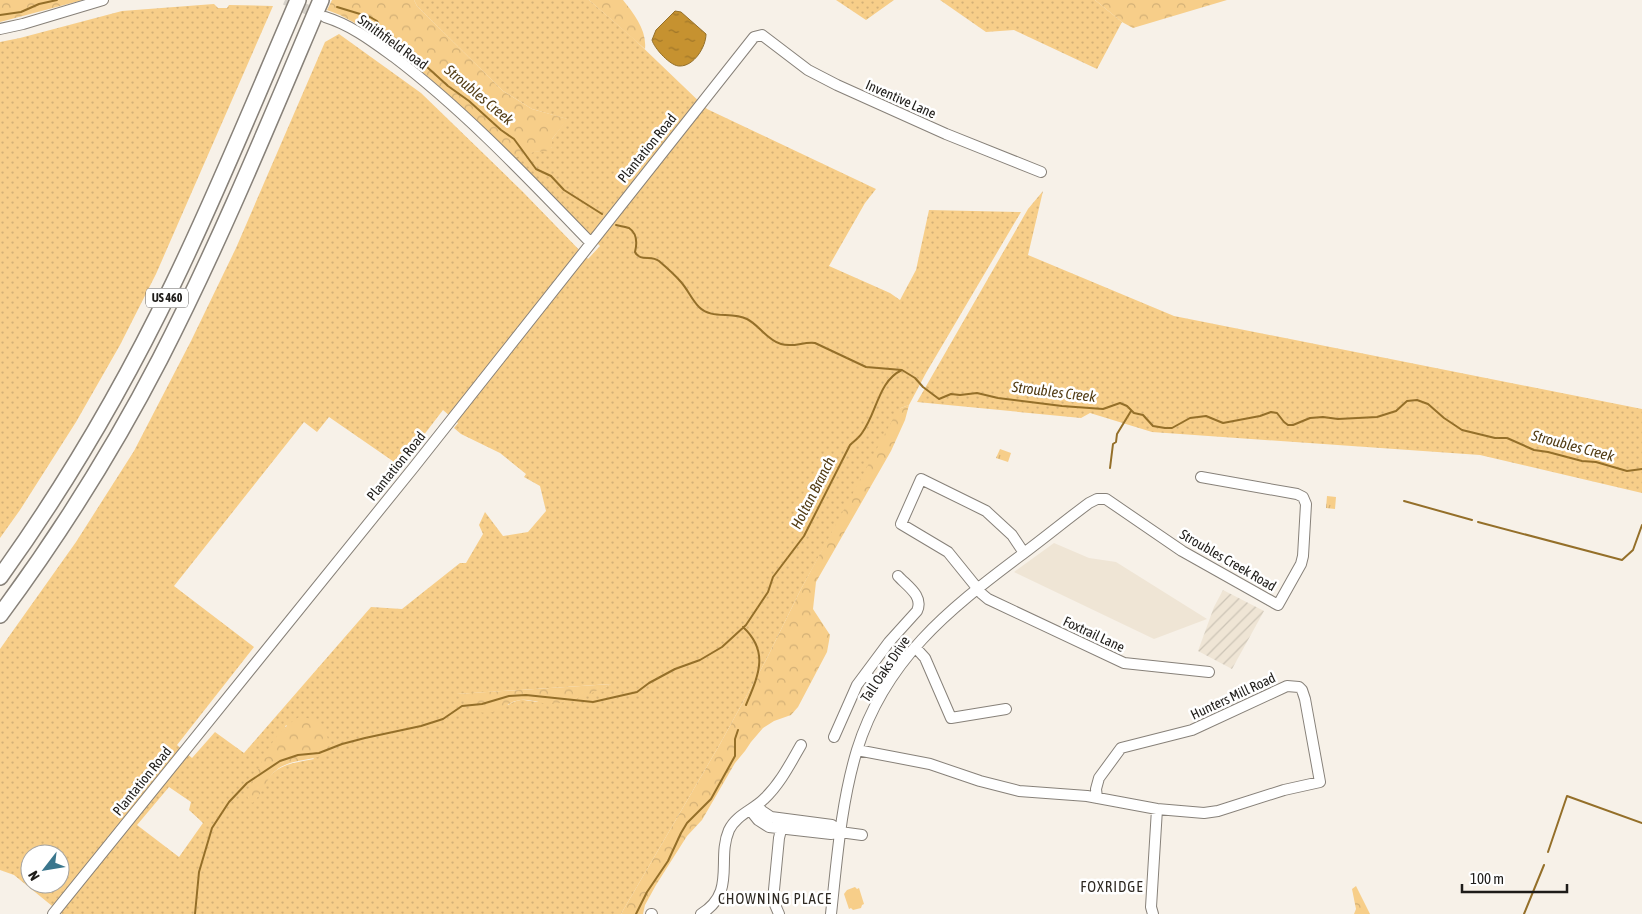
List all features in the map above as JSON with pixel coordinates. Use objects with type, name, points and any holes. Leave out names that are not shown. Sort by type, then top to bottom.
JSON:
[{"type":"highway","name":"US 460","points":[[0,577],[37,523],[84,448],[146,340],[201,223],[298,0]]},
{"type":"highway","name":"US 460","points":[[0,615],[38,562],[86,487],[160,360],[192,295],[321,0]]},
{"type":"street","points":[[0,29],[103,0]]},
{"type":"street","name":"Smithfield Road","points":[[325,17],[352,28],[420,77],[508,160],[590,242]]},
{"type":"street","name":"Plantation Road","points":[[53,914],[414,467],[742,50],[754,37],[759,35]]},
{"type":"street","name":"Inventive Lane","points":[[759,35],[767,38],[808,70],[946,134],[1041,172]]},
{"type":"street","name":"Stroubles Creek Road","points":[[1106,499],[1182,551],[1278,605],[1301,564],[1303,556],[1306,504],[1304,499],[1295,493],[1201,477]]},
{"type":"street","name":"Foxtrail Lane","points":[[1024,553],[1012,535],[986,510],[921,479],[901,524],[948,552],[988,599],[1124,663],[1209,672]]},
{"type":"street","name":"Tall Oaks Drive","points":[[831,914],[840,832],[857,750],[869,718],[885,688],[915,647],[938,622],[1089,503],[1096,499],[1106,499]]},
{"type":"street","points":[[834,737],[857,685],[889,642],[917,611],[919,606],[918,598],[898,576]]},
{"type":"street","points":[[915,647],[925,658],[950,718],[1006,708]]},
{"type":"street","points":[[865,675],[885,688]]},
{"type":"street","name":"Hunters Mill Road","points":[[857,750],[930,764],[1013,790],[1097,798],[1157,809],[1210,813],[1284,790],[1320,782],[1302,690],[1299,686],[1287,686],[1192,730],[1121,748],[1099,778],[1096,789],[1097,798]]},
{"type":"street","points":[[701,914],[715,903],[720,894],[730,827],[740,816],[764,799],[782,778],[801,745]]},
{"type":"street","points":[[753,808],[762,811],[782,824],[832,825],[840,832],[862,835]]},
{"type":"street","points":[[1153,914],[1157,809]]},
{"type":"street","points":[[779,914],[773,900],[782,824]]},
{"type":"shaded area","points":[[1054,543],[1089,558],[1116,562],[1207,619],[1154,639],[1014,572]]},
{"type":"shaded area","points":[[1223,590],[1264,611],[1232,669],[1198,651],[1214,607]]},
{"type":"green space","points":[[0,0],[83,0],[0,22]]},
{"type":"green space","points":[[332,0],[414,0],[417,6],[503,91],[532,109],[568,119],[552,139],[552,147],[549,151],[513,157],[420,70],[364,28],[327,10]]},
{"type":"green space","points":[[414,0],[589,0],[634,39],[707,109],[876,189],[865,203],[829,266],[890,293],[900,300],[916,270],[929,210],[1021,212],[909,405],[901,408],[801,589],[766,660],[720,744],[621,914],[62,914],[37,894],[70,894],[70,844],[20,844],[20,880],[14,875],[0,870],[0,649],[76,542],[134,451],[191,341],[236,248],[325,42],[339,34],[421,93],[522,191],[588,259],[600,246],[513,157],[530,152],[544,151],[552,147],[552,139],[567,119],[532,109],[503,91],[417,6]],"holes":[[[443,410],[458,423],[454,428],[461,434],[500,453],[526,474],[524,477],[540,486],[546,511],[528,532],[503,536],[485,512],[479,525],[483,534],[466,563],[460,563],[402,609],[371,607],[244,753],[215,732],[192,758],[177,745],[254,647],[174,586],[304,422],[317,432],[329,417],[400,466]],[[611,684],[564,699],[544,702],[520,700],[508,705],[457,694]],[[286,725],[314,759],[293,763],[278,769],[267,780],[257,800]],[[169,787],[191,802],[189,810],[203,823],[179,857],[137,825]]]},
{"type":"green space","points":[[589,0],[623,0],[642,29],[645,49]]},
{"type":"green space","points":[[836,0],[894,0],[866,20]]},
{"type":"green space","points":[[940,0],[1095,0],[1122,22],[1097,69],[1014,30],[986,32]]},
{"type":"green space","points":[[1095,0],[1227,0],[1133,28],[1122,22]]},
{"type":"green space","points":[[214,4],[218,8],[227,8],[229,5],[273,6],[156,274],[120,345],[76,422],[0,538],[0,42],[122,11]]},
{"type":"green space","points":[[1043,191],[1028,255],[1174,316],[1642,409],[1642,493],[1480,455],[1152,432],[1090,413],[1081,418],[917,402],[1028,209]]},
{"type":"green space","points":[[909,405],[905,420],[891,451],[816,582],[813,609],[830,635],[827,652],[798,707],[791,715],[774,721],[763,728],[735,763],[702,820],[687,836],[656,885],[645,905],[643,914],[621,914],[720,744],[894,417],[901,408]]},
{"type":"green space","points":[[1000,449],[1011,453],[1008,462],[996,458]]},
{"type":"green space","points":[[1327,496],[1336,497],[1335,509],[1326,508]]},
{"type":"green space","points":[[612,684],[561,703],[549,704],[521,700],[492,713],[483,713],[475,710],[456,694]]},
{"type":"green space","points":[[299,717],[313,720],[322,727],[328,738],[330,752],[319,757],[291,763],[278,769],[269,778],[252,803],[247,795],[267,751],[288,724]]},
{"type":"green space","points":[[1356,886],[1370,914],[1354,914],[1356,909],[1352,889]]},
{"type":"green space","points":[[855,887],[859,888],[864,904],[861,908],[853,910],[849,909],[844,894],[847,890]]},
{"type":"water","points":[[675,11],[681,12],[706,34],[704,44],[698,55],[690,63],[680,66],[663,56],[652,40],[656,30]]},
{"type":"waterway","name":"Stroubles Creek","points":[[0,15],[21,12],[39,4],[57,0]]},
{"type":"waterway","name":"Stroubles Creek","points":[[337,7],[377,21],[383,35],[410,50],[418,65],[427,67],[514,139],[536,169],[551,176],[564,190],[602,214]]},
{"type":"waterway","name":"Stroubles Creek","points":[[616,225],[632,230],[636,239],[635,252],[637,255],[659,261],[679,279],[704,311],[747,319],[771,339],[781,344],[815,343],[866,367],[902,370],[915,378],[923,387],[939,399],[951,394],[977,393],[998,398],[1103,409],[1120,403],[1127,406],[1134,413],[1143,415],[1153,426],[1165,428],[1172,428],[1190,418],[1206,416],[1223,423],[1271,412],[1277,413],[1288,425],[1293,425],[1310,418],[1377,417],[1396,411],[1407,401],[1417,400],[1428,404],[1462,430],[1495,438],[1507,438],[1534,450],[1582,461],[1596,462],[1627,471],[1642,469]]},
{"type":"waterway","name":"Holtan Branch","points":[[195,914],[199,872],[212,828],[229,802],[247,783],[280,761],[298,755],[319,753],[365,738],[421,726],[443,719],[462,706],[482,704],[509,696],[526,695],[593,702],[637,692],[675,669],[700,660],[722,647],[746,625],[768,592],[773,577],[804,536],[850,445],[867,425],[883,389],[894,375],[902,370]]},
{"type":"waterway","points":[[1110,468],[1113,444],[1116,442],[1117,434],[1131,411]]},
{"type":"waterway","points":[[1404,501],[1472,520]]},
{"type":"waterway","points":[[1478,522],[1622,560],[1633,550],[1642,525]]},
{"type":"waterway","points":[[743,627],[757,646],[759,655],[757,674],[746,705]]},
{"type":"waterway","points":[[636,914],[647,892],[668,861],[687,823],[711,799],[735,756],[735,739],[738,730]]},
{"type":"waterway","points":[[1548,852],[1567,796],[1642,823]]},
{"type":"waterway","points":[[1524,914],[1544,865]]},
{"type":"tunnel","points":[[285,0],[320,15]]},
{"type":"district","name":"FOXRIDGE","points":[[1112,887]]},
{"type":"district","name":"CHOWNING PLACE","points":[[775,899]]}]
